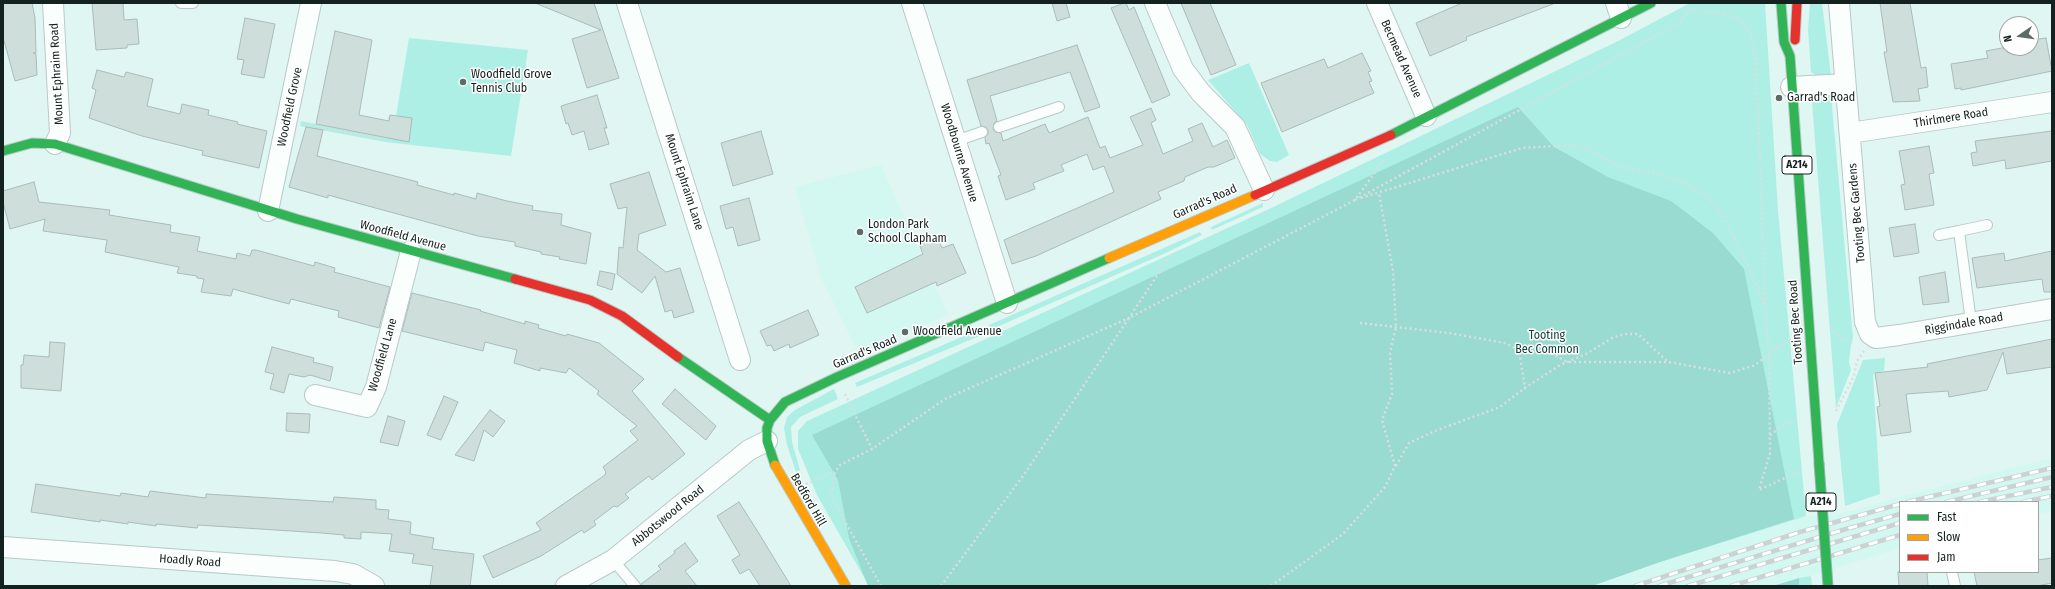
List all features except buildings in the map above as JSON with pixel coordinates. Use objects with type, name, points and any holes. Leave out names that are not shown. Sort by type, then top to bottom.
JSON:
[{"type":"main road","name":"Garrad's Road","points":[[770,420],[777,410],[789,400],[837,377],[1264,190],[1378,142],[1619,11],[1651,3]]},
{"type":"main road","name":"Tooting Bec Road","points":[[1781,3],[1784,42],[1790,56],[1791,87],[1828,586]]},
{"type":"main road","name":"Tooting Bec Road","points":[[1790,56],[1795,43],[1797,3]]},
{"type":"main road","name":"Woodfield Avenue","points":[[3,151],[32,143],[55,144],[268,211],[590,300],[610,308],[712,382],[734,394],[770,420]]},
{"type":"main road","name":"Bedford Hill","points":[[770,420],[767,441],[772,460],[789,492],[846,586]]},
{"type":"street","name":"Mount Ephraim Road","points":[[53,3],[60,133],[55,144]]},
{"type":"street","name":"Woodfield Grove","points":[[268,211],[311,3]]},
{"type":"street","name":"Mount Ephraim Lane","points":[[627,3],[740,360]]},
{"type":"street","name":"Woodbourne Avenue","points":[[912,3],[1007,303]]},
{"type":"street","points":[[1155,3],[1183,69],[1201,93],[1235,127],[1264,190]]},
{"type":"street","name":"Becmead Avenue","points":[[1376,3],[1426,116]]},
{"type":"street","name":"Tooting Bec Gardens","points":[[1838,3],[1865,322],[1870,334],[1867,343]]},
{"type":"street","points":[[1791,87],[1845,84]]},
{"type":"street","name":"Thirlmere Road","points":[[1850,133],[2052,102]]},
{"type":"street","name":"Woodfield Lane","points":[[315,395],[367,407],[376,386],[411,251]]},
{"type":"street","name":"Riggindale Road","points":[[1867,343],[1971,322],[2052,309]]},
{"type":"street","name":"Abbotswood Road","points":[[566,586],[613,560],[749,450],[767,441]]},
{"type":"street","name":"Hoadly Road","points":[[3,547],[334,571],[353,574],[374,586]]},
{"type":"lane","points":[[181,3],[193,3]]},
{"type":"lane","points":[[999,126],[1059,107]]},
{"type":"lane","points":[[956,141],[982,132]]},
{"type":"lane","points":[[1939,235],[1987,225]]},
{"type":"lane","points":[[1959,231],[1971,322]]},
{"type":"lane","points":[[613,560],[635,586]]},
{"type":"lane","points":[[1952,573],[1955,586]]},
{"type":"path","points":[[802,486],[834,472],[840,465],[872,449],[946,399],[1129,318],[1354,200],[1679,23],[1689,10],[1713,12],[1737,18],[1750,32],[1755,57],[1765,305],[1769,354],[1770,435],[1770,453],[1759,490],[1819,463]]},
{"type":"path","points":[[301,123],[385,140]]},
{"type":"path","points":[[1354,200],[1522,148],[1570,145],[1584,147],[1618,166],[1662,175],[1684,182],[1709,198],[1724,217],[1765,305]]},
{"type":"path","points":[[1354,200],[1386,158],[1384,158]]},
{"type":"path","points":[[1379,192],[1393,271],[1396,327],[1390,352],[1392,394],[1382,420],[1395,466]]},
{"type":"path","points":[[941,586],[1023,476],[1172,253]]},
{"type":"path","points":[[1360,322],[1449,333],[1505,343],[1519,350]]},
{"type":"path","points":[[1828,326],[1846,341],[1867,343],[1857,361],[1854,376],[1835,413],[1832,413]]},
{"type":"path","points":[[1271,586],[1343,534],[1386,487],[1395,466],[1409,442],[1500,407],[1525,388],[1567,362],[1586,354],[1612,338],[1624,334],[1638,334],[1668,362]]},
{"type":"path","points":[[1519,350],[1530,345],[1548,351],[1567,362],[1668,362],[1730,373],[1754,365],[1789,339],[1810,336]]},
{"type":"path","points":[[1519,350],[1525,388]]},
{"type":"path","points":[[844,392],[872,449]]},
{"type":"path","points":[[1770,435],[1788,422],[1801,419]]},
{"type":"path","points":[[834,472],[831,496],[881,586]]},
{"type":"shaded area","name":"London Park School Clapham","points":[[881,165],[948,315],[859,354],[821,278],[795,187]]},
{"type":"shaded area","points":[[2052,458],[2052,511],[2039,514],[2039,501],[1899,501],[1899,548],[1811,576],[1773,586],[1592,586],[1660,562],[1794,519],[1806,516],[1844,513],[1899,497]]},
{"type":"green space","name":"Tooting Bec Common","points":[[1690,3],[1765,3],[1778,210],[1806,516],[1660,562],[1592,586],[869,586],[817,495],[798,449],[798,431],[807,421],[1269,209],[1618,41]]},
{"type":"green space","points":[[1810,3],[1822,3],[1831,76],[1817,76],[1811,72],[1808,30]]},
{"type":"green space","name":"Woodfield Grove Tennis Club","points":[[409,38],[528,50],[511,156],[385,142],[300,126],[301,121],[386,138],[389,115],[396,116]]},
{"type":"green space","points":[[1249,63],[1289,155],[1277,162],[1270,161],[1260,154],[1247,125],[1208,80]]},
{"type":"green space","points":[[1817,95],[1831,95],[1853,338],[1849,362],[1851,370],[1836,408],[1812,102]]},
{"type":"green space","name":"Tooting Bec Common","points":[[1518,107],[1554,147],[1608,177],[1671,201],[1713,233],[1744,269],[1794,519],[1660,562],[1592,586],[868,586],[849,538],[838,480],[812,435]]},
{"type":"green space","points":[[1263,203],[1263,207],[1212,230],[1211,227]]},
{"type":"green space","points":[[1200,232],[1202,235],[1168,252],[990,330],[989,325]]},
{"type":"green space","points":[[980,329],[982,335],[857,387],[855,383]]},
{"type":"green space","points":[[1885,358],[1884,371],[1873,374],[1880,494],[1845,506],[1837,424],[1863,360]]},
{"type":"green space","points":[[834,389],[838,399],[800,417],[791,427],[792,442],[800,470],[796,472],[787,445],[784,428],[787,417],[795,410]]},
{"type":"green space","points":[[1811,576],[1812,586],[1773,586],[1799,578]]},
{"type":"green space","points":[[1799,578],[1799,586],[1773,586],[1793,580]]},
{"type":"railway","points":[[1911,501],[2052,468]]},
{"type":"railway","points":[[1950,501],[2052,477]]},
{"type":"railway","points":[[1984,501],[2052,487]]},
{"type":"railway","points":[[2028,501],[2052,496]]},
{"type":"railway","points":[[1635,586],[1800,532],[1899,504]]},
{"type":"railway","points":[[1659,586],[1899,514]]},
{"type":"railway","points":[[1688,586],[1899,523]]},
{"type":"railway","points":[[1731,586],[1899,535]]},
{"type":"traffic: fast","points":[[1391,135],[1651,3]]},
{"type":"traffic: fast","points":[[1781,3],[1784,42],[1790,56],[1819,463]]},
{"type":"traffic: fast","points":[[3,151],[32,143],[55,144],[297,219],[515,279]]},
{"type":"traffic: fast","points":[[775,465],[767,441],[767,428],[770,420],[785,402],[837,377],[1109,258]]},
{"type":"traffic: fast","points":[[678,357],[770,420]]},
{"type":"traffic: fast","points":[[1819,463],[1828,586]]},
{"type":"traffic: slow","points":[[1109,258],[1255,195]]},
{"type":"traffic: slow","points":[[775,465],[846,586]]},
{"type":"traffic: jam","points":[[1795,40],[1797,3]]},
{"type":"traffic: jam","points":[[1255,195],[1391,135]]},
{"type":"traffic: jam","points":[[515,279],[590,300],[622,316],[678,357]]},
{"type":"place","name":"Woodfield Grove Tennis Club","points":[[463,82]]},
{"type":"place","name":"Garrad's Road","points":[[1779,98]]},
{"type":"place","name":"London Park School Clapham","points":[[860,232]]},
{"type":"place","name":"Woodfield Avenue","points":[[905,332]]}]
